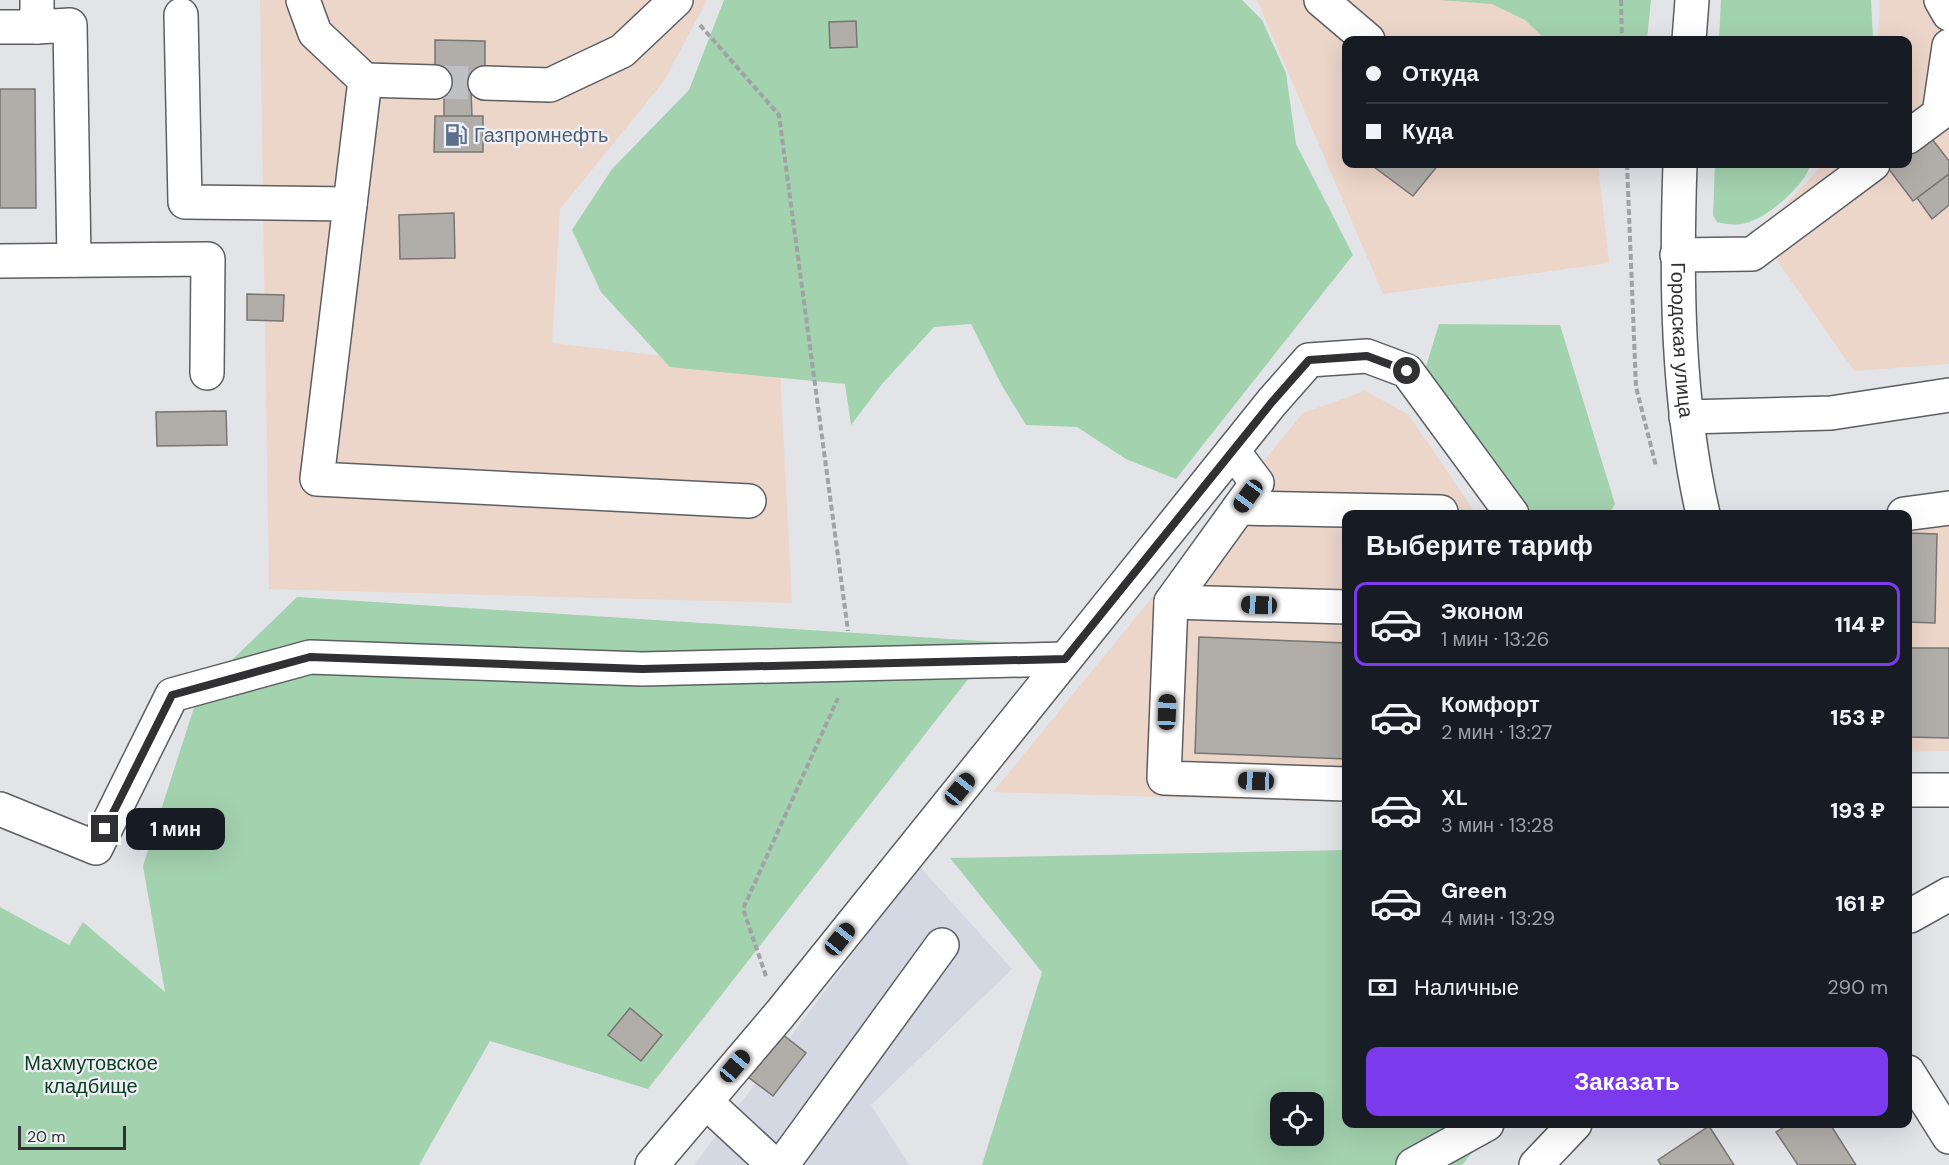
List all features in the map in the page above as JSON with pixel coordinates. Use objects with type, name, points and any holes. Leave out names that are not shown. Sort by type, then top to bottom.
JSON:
[{"type":"street","points":[[303,0],[315,33],[365,80],[435,82]]},
{"type":"street","points":[[1321,0],[1363,36]]},
{"type":"street","points":[[1689,36],[1692,0]]},
{"type":"street","points":[[1941,0],[1949,14]]},
{"type":"street","points":[[485,83],[550,85],[622,51],[685,9]]},
{"type":"street","points":[[0,27],[37,14],[70,25],[74,260]]},
{"type":"street","points":[[181,15],[184,202],[350,204]]},
{"type":"street","points":[[1912,134],[1939,114],[1949,46]]},
{"type":"street","points":[[365,80],[317,479],[749,501]]},
{"type":"street","name":"Городская улица","points":[[1680,168],[1677,255],[1686,417],[1702,510]]},
{"type":"street","points":[[1677,255],[1752,254],[1868,168]]},
{"type":"street","points":[[0,261],[208,259],[207,373]]},
{"type":"street","points":[[652,1165],[780,1014],[1233,451],[1309,360],[1367,356],[1407,371],[1509,510]]},
{"type":"street","points":[[1686,417],[1831,413],[1949,395]]},
{"type":"street","points":[[1233,451],[1257,483],[1171,602],[1164,778],[1342,784]]},
{"type":"street","points":[[1239,508],[1342,510]]},
{"type":"street","points":[[1912,513],[1949,508]]},
{"type":"street","points":[[1171,602],[1342,607]]},
{"type":"street","points":[[0,808],[96,848],[172,695],[310,657],[642,669],[1065,659]]},
{"type":"street","points":[[1912,790],[1949,790]]},
{"type":"street","points":[[1912,915],[1949,894]]},
{"type":"street","points":[[782,1165],[942,945]]},
{"type":"street","points":[[1912,1078],[1949,1137]]},
{"type":"street","points":[[706,1101],[774,1165]]},
{"type":"street","points":[[1413,1165],[1480,1128]]},
{"type":"street","points":[[1536,1165],[1571,1128]]},
{"type":"path","points":[[1621,0],[1622,36]]},
{"type":"path","points":[[685,9],[779,115],[852,665],[743,909],[780,1014]]},
{"type":"path","points":[[1627,168],[1636,387],[1656,468]]},
{"type":"shaded area","points":[[260,0],[707,0],[664,81],[560,209],[552,343],[780,370],[792,603],[269,589]]},
{"type":"shaded area","points":[[1257,0],[1579,0],[1584,36],[1342,36],[1342,168],[1598,168],[1609,263],[1383,294]]},
{"type":"shaded area","points":[[1880,0],[1949,0],[1949,364],[1854,371],[1758,233],[1820,168],[1912,168],[1912,36],[1878,36]]},
{"type":"shaded area","points":[[1365,391],[1408,414],[1473,510],[1342,510],[1342,802],[993,792],[1303,413]]},
{"type":"shaded area","points":[[1912,517],[1949,518],[1949,751],[1912,752]]},
{"type":"shaded area","points":[[919,866],[1012,969],[871,1105],[909,1165],[694,1165]]},
{"type":"green space","points":[[724,0],[1242,0],[1262,20],[1286,73],[1296,144],[1353,255],[1176,479],[1126,459],[1077,427],[1026,425],[1001,384],[971,324],[934,327],[882,384],[851,425],[845,384],[670,367],[601,292],[572,230],[612,169],[689,90]]},
{"type":"green space","points":[[1439,0],[1651,0],[1647,36],[1542,36],[1525,20],[1492,4]]},
{"type":"green space","points":[[1721,0],[1871,0],[1873,36],[1719,36]]},
{"type":"green space","points":[[1715,168],[1809,168],[1796,188],[1779,204],[1754,220],[1726,224],[1717,222],[1713,215]]},
{"type":"green space","points":[[1439,324],[1560,325],[1615,504],[1611,510],[1531,510],[1424,373]]},
{"type":"green space","name":"Махмутовское кладбище","points":[[297,597],[997,642],[648,1089],[490,1041],[419,1165],[0,1165],[0,907],[69,945],[83,922],[165,992],[143,866],[199,692]]},
{"type":"green space","points":[[1342,850],[1342,1128],[1493,1128],[1462,1165],[982,1165],[1042,972],[950,858]]},
{"type":"building","points":[[856,21],[857,47],[830,48],[829,22]]},
{"type":"building","points":[[435,40],[485,41],[485,90],[471,90],[472,116],[444,116],[444,90],[435,90]]},
{"type":"building","points":[[0,89],[35,89],[36,208],[0,208]]},
{"type":"building","points":[[1912,113],[1949,161],[1949,174],[1913,201],[1888,168],[1912,168]]},
{"type":"building","points":[[435,116],[483,116],[483,152],[434,152]]},
{"type":"building","points":[[1375,168],[1436,168],[1413,196]]},
{"type":"building","points":[[1949,174],[1949,205],[1932,219],[1917,198]]},
{"type":"building","points":[[454,213],[455,258],[400,259],[399,215]]},
{"type":"building","points":[[247,294],[284,295],[283,321],[247,320]]},
{"type":"building","points":[[226,411],[227,445],[157,446],[156,412]]},
{"type":"building","points":[[1912,533],[1937,534],[1935,623],[1912,622]]},
{"type":"building","points":[[1199,637],[1342,643],[1342,759],[1195,753]]},
{"type":"building","points":[[1912,648],[1949,648],[1949,738],[1912,737]]},
{"type":"building","points":[[630,1008],[662,1035],[641,1061],[608,1035]]},
{"type":"building","points":[[782,1034],[806,1053],[773,1096],[748,1077]]},
{"type":"building","points":[[1706,1128],[1710,1128],[1734,1165],[1661,1165],[1658,1160]]},
{"type":"building","points":[[1782,1128],[1833,1128],[1856,1165],[1798,1165],[1776,1132]]},
{"type":"tunnel","points":[[435,82],[485,83]]},
{"type":"place","name":"Газпромнефть","points":[[456,135]]},
{"type":"route","points":[[105,829],[172,695],[310,657],[642,669],[1065,659],[1272,402],[1309,360],[1367,356],[1407,371]]}]
